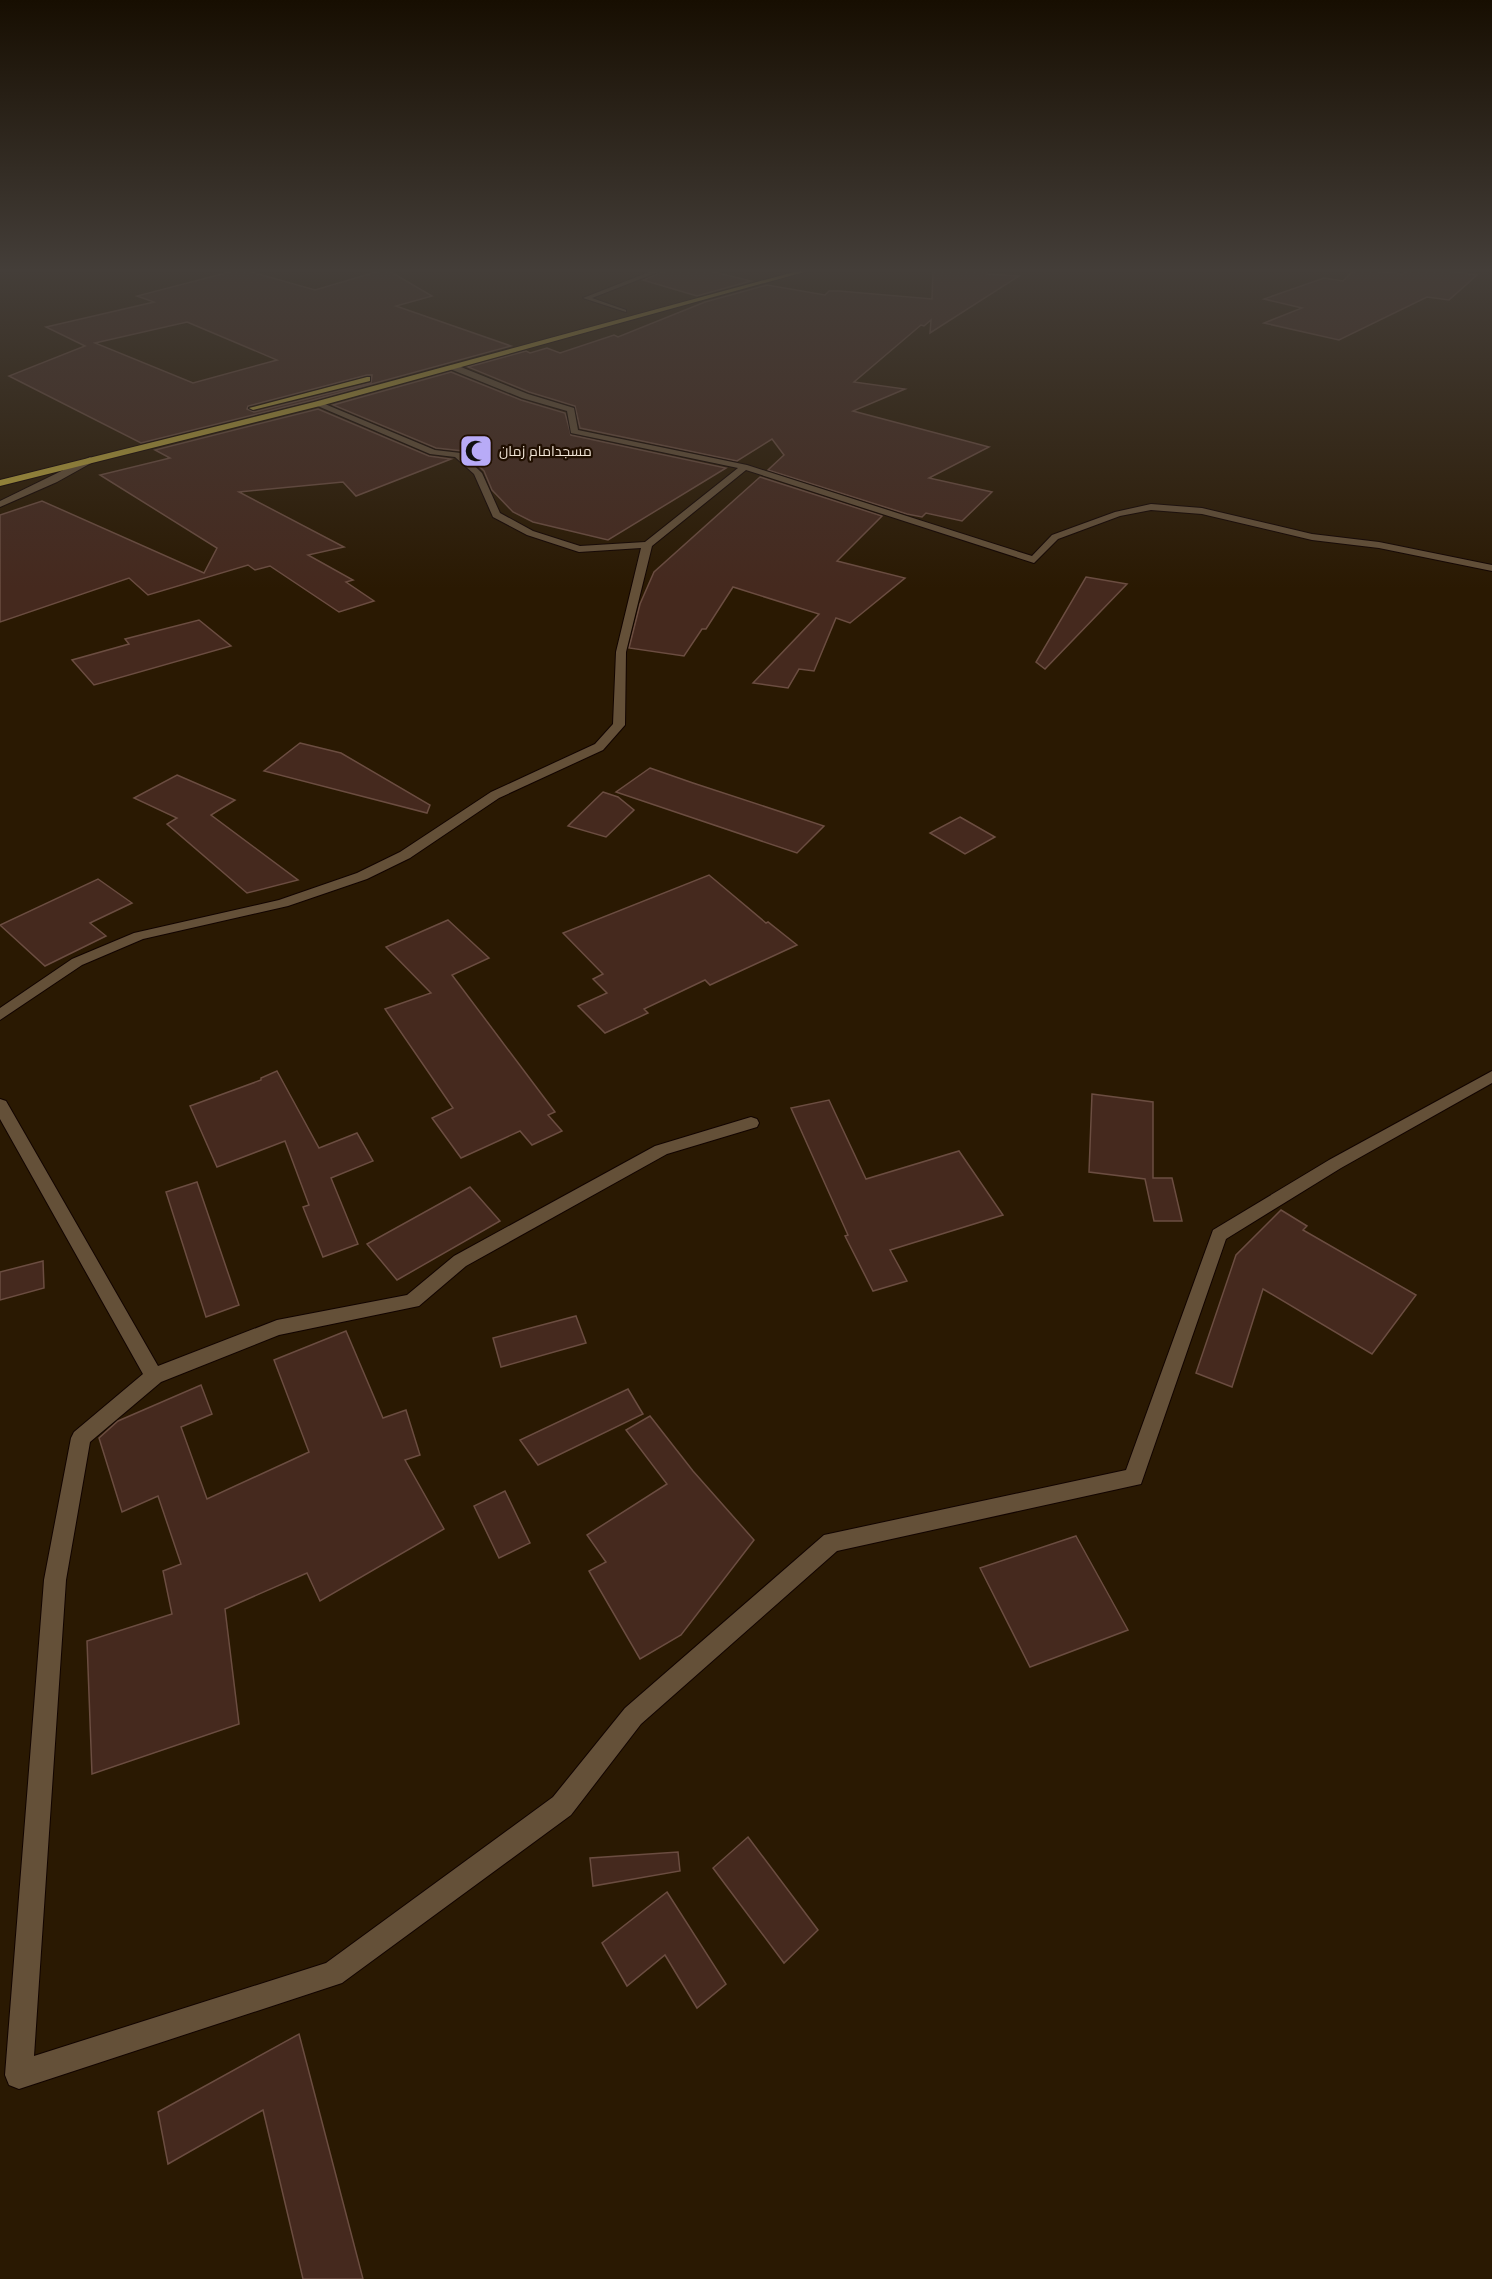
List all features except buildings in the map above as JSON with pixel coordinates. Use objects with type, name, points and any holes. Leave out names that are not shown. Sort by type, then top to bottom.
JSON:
[{"type":"highway","points":[[0,483],[422,375]]},
{"type":"highway","points":[[246,410],[373,377]]},
{"type":"street","points":[[474,375],[525,396],[571,410],[574,431],[606,440],[744,467],[1034,560],[1055,537],[1118,514],[1151,507],[1202,512],[1312,537],[1379,544],[1492,568]]},
{"type":"street","points":[[317,404],[433,452],[458,455],[478,473],[496,515],[530,533],[579,549],[647,545],[744,467]]},
{"type":"street","points":[[0,504],[54,480],[90,460]]},
{"type":"street","points":[[0,1015],[77,962],[139,936],[283,903],[362,876],[405,855],[495,795],[599,747],[619,725],[621,652],[647,545]]},
{"type":"street","points":[[751,1123],[661,1150],[460,1261],[412,1301],[277,1328],[154,1376],[81,1438],[55,1580],[19,2075],[333,1974],[562,1806],[633,1716],[831,1542],[1134,1478],[1219,1235],[1335,1164],[1492,1076]]},
{"type":"street","points":[[0,1106],[154,1376]]},
{"type":"place","name":"مسجدامام زمان","points":[[476,451]]}]
